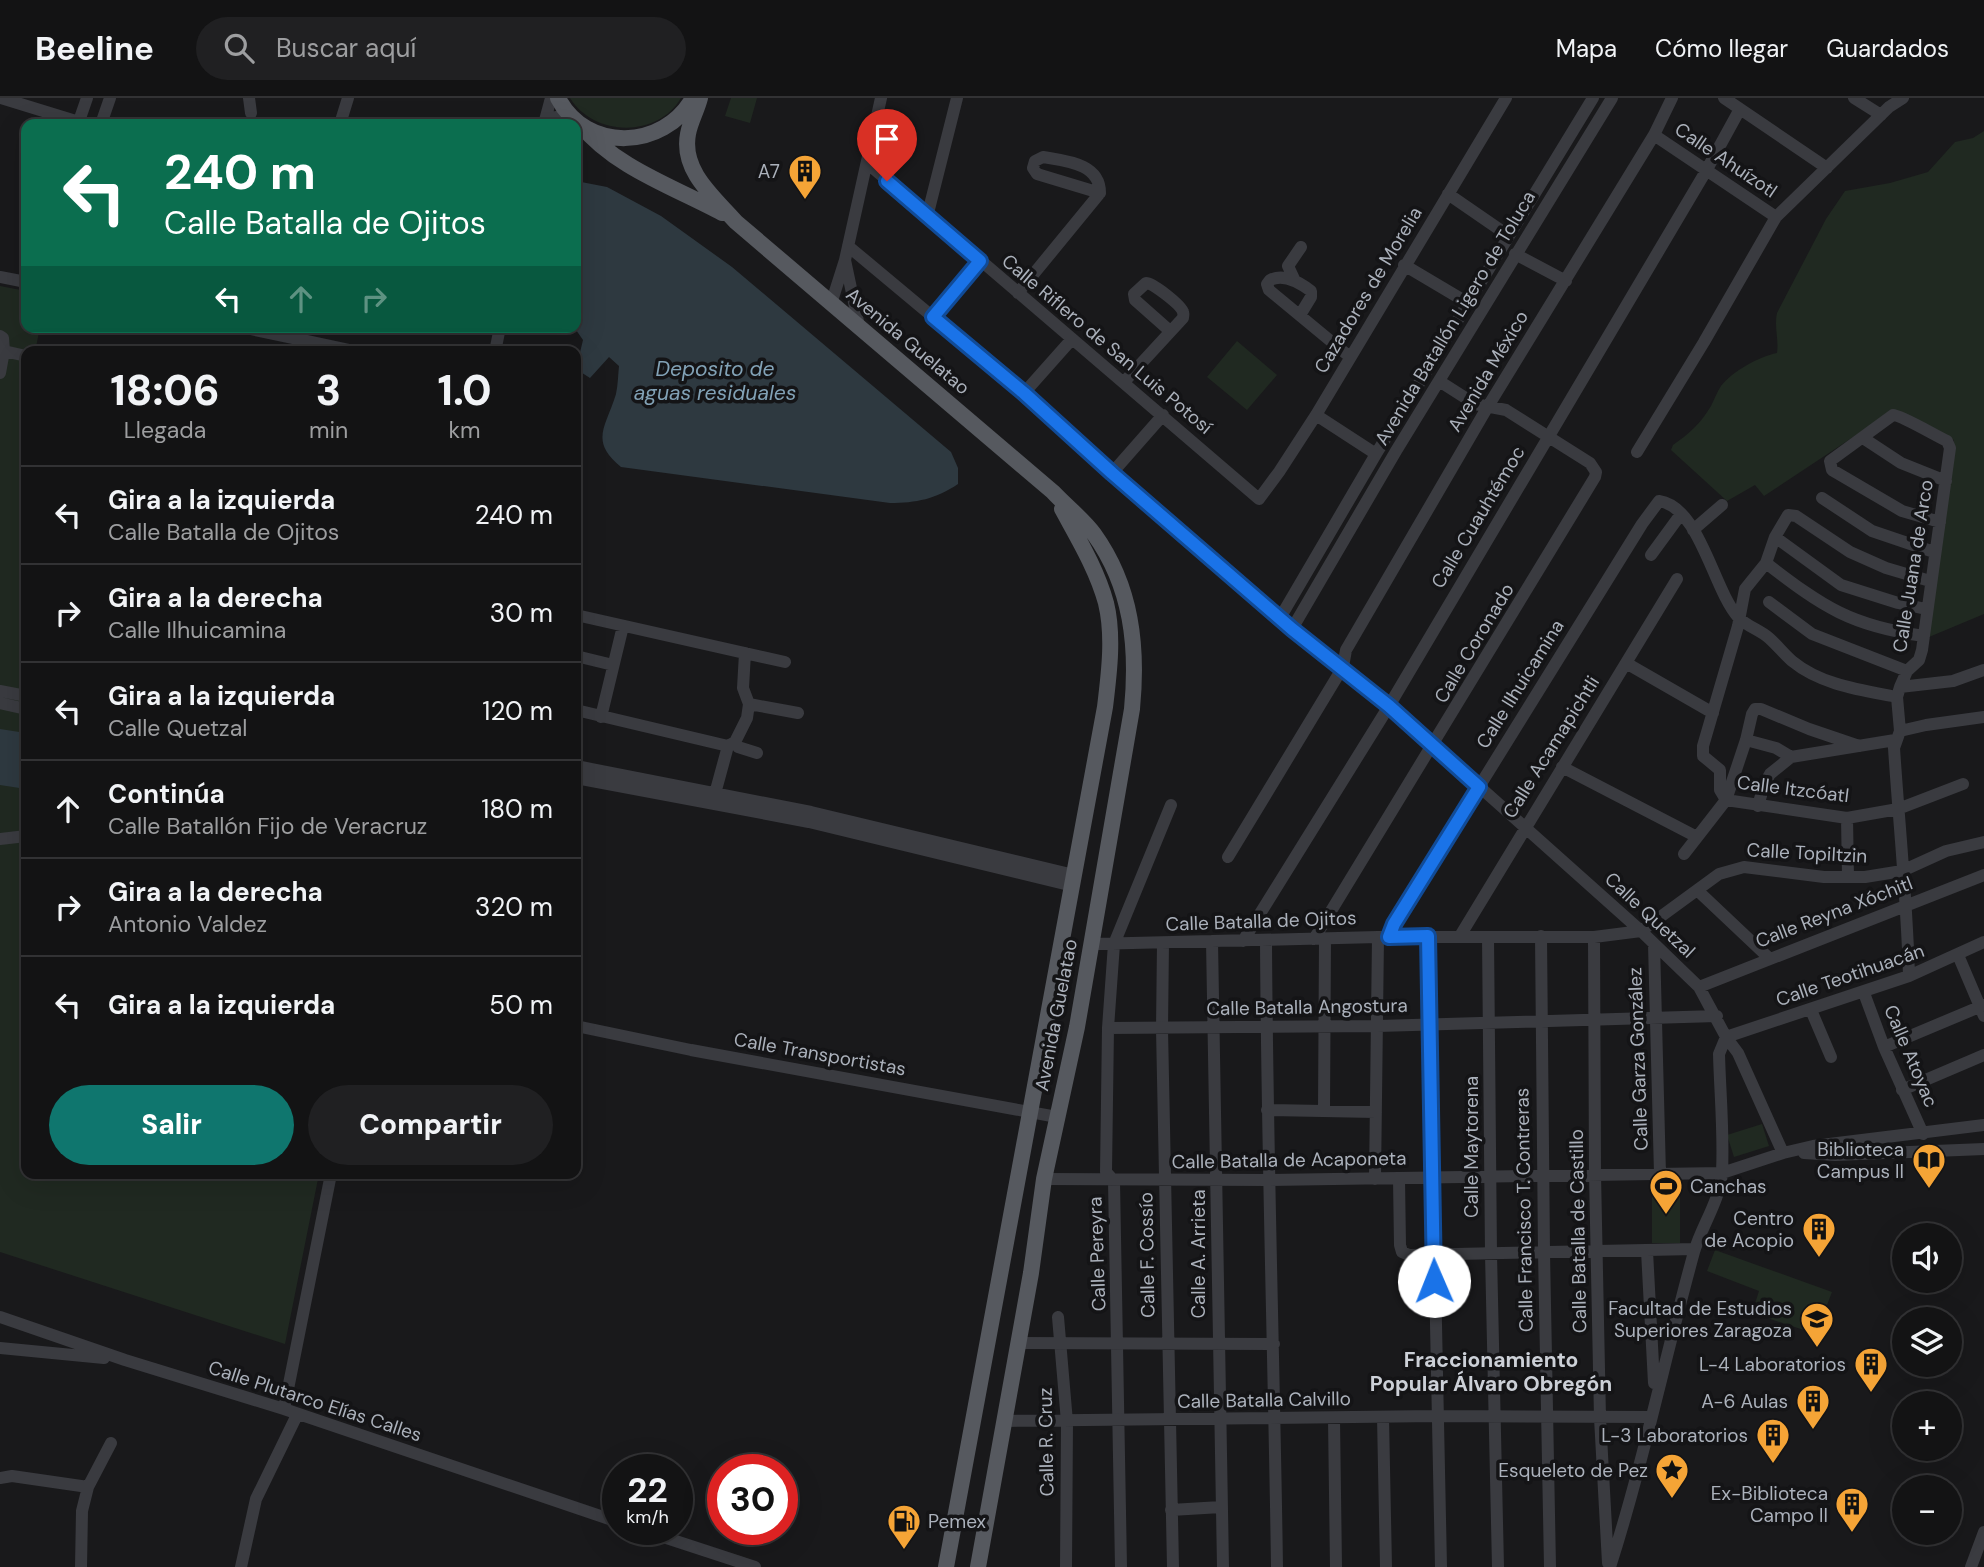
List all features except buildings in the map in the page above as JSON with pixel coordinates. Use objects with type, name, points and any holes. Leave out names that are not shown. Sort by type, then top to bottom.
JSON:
[{"type":"main road","name":"Avenida Guelatao","points":[[558,98],[575,119]]},
{"type":"main road","points":[[581,124],[608,137],[641,138],[657,133],[671,124],[693,98]]},
{"type":"main road","name":"Avenida Guelatao","points":[[700,98],[687,137],[689,162],[705,188],[736,222],[1053,492],[1093,533],[1112,565],[1125,600],[1134,639],[1136,672],[1132,709],[1077,1027],[1044,1179],[1031,1273],[978,1567]]},
{"type":"main road","name":"Avenida Guelatao","points":[[581,126],[615,157],[736,222]]},
{"type":"main road","name":"Avenida Guelatao","points":[[946,1567],[1105,707],[1109,642],[1106,606],[1087,554],[1053,492]]},
{"type":"street","points":[[1,98],[67,119]]},
{"type":"street","points":[[80,119],[87,98]]},
{"type":"street","points":[[103,119],[110,98]]},
{"type":"street","points":[[248,98],[251,113]]},
{"type":"street","points":[[342,119],[348,98]]},
{"type":"street","points":[[546,119],[551,98]]},
{"type":"street","points":[[831,303],[847,253],[881,98]]},
{"type":"street","points":[[927,217],[957,98]]},
{"type":"street","name":"Cazadores de Morelia","points":[[1259,499],[1316,415],[1506,98]]},
{"type":"street","name":"Avenida Batallón Ligero de Toluca","points":[[1280,618],[1376,454],[1593,98]]},
{"type":"street","name":"Avenida Batallón Ligero de Toluca","points":[[1292,629],[1439,381],[1612,98]]},
{"type":"street","name":"Avenida México","points":[[1228,857],[1343,667],[1346,650],[1487,408],[1654,135],[1672,98]]},
{"type":"street","points":[[1724,98],[1827,168]]},
{"type":"street","points":[[1854,98],[1881,115]]},
{"type":"street","points":[[1637,452],[1776,217],[1881,115],[1903,98]]},
{"type":"street","name":"Calle Cuauhtémoc","points":[[1244,941],[1389,706],[1706,172],[1740,109]]},
{"type":"street","name":"Calle Ahuízotl","points":[[1654,135],[1776,217]]},
{"type":"street","points":[[1018,293],[1100,193],[1100,185],[1094,175],[1080,164],[1043,157],[1034,164],[1033,168],[1037,174],[1100,193]]},
{"type":"street","name":"Calle Riflero de San Luis Potosí","points":[[867,163],[1259,499]]},
{"type":"street","points":[[1448,194],[1509,236]]},
{"type":"street","points":[[1295,281],[1288,266],[1301,247]]},
{"type":"street","points":[[847,253],[859,326]]},
{"type":"street","name":"Calle Quetzal","points":[[847,253],[933,317],[1024,393],[1292,629],[1389,706],[1641,931],[1699,987],[1726,1037],[1738,1053],[1788,1152]]},
{"type":"street","points":[[1516,254],[1566,281]]},
{"type":"street","points":[[933,317],[980,261]]},
{"type":"street","points":[[1405,265],[1468,303]]},
{"type":"street","points":[[0,277],[21,281]]},
{"type":"street","points":[[1300,316],[1312,294],[1309,289],[1295,281],[1274,277],[1267,285],[1269,290],[1300,316],[1350,357]]},
{"type":"street","points":[[1124,382],[1170,331]]},
{"type":"street","points":[[284,333],[335,346]]},
{"type":"street","points":[[0,336],[4,343],[0,373]]},
{"type":"street","points":[[1024,393],[1072,339]]},
{"type":"street","points":[[4,351],[21,355]]},
{"type":"street","points":[[1439,381],[1475,404],[1506,410],[1548,437]]},
{"type":"street","points":[[1112,473],[1163,415]]},
{"type":"street","points":[[1316,415],[1376,454]]},
{"type":"street","name":"Calle Juana de Arco","points":[[1863,438],[1895,415],[1949,443],[1924,636],[1919,660],[1907,671],[1898,692],[1898,809],[1907,905],[1909,976]]},
{"type":"street","name":"Calle Coronado","points":[[1320,939],[1593,483],[1597,472],[1590,463],[1548,437]]},
{"type":"street","points":[[1940,522],[1888,504],[1832,470],[1830,464],[1833,458],[1863,438],[1901,463],[1946,481]]},
{"type":"street","points":[[1822,498],[1872,531],[1934,552]]},
{"type":"street","name":"Calle Ilhuicamina","points":[[1384,937],[1642,524],[1659,501],[1681,514]]},
{"type":"street","points":[[1693,530],[1722,505]]},
{"type":"street","points":[[1651,555],[1681,514],[1693,530],[1740,619],[1767,636],[1792,661],[1835,684],[1898,692],[1953,681],[1984,670]]},
{"type":"street","points":[[1726,800],[1720,790],[1720,770],[1697,750],[1713,713],[1740,619],[1745,589],[1766,563],[1775,537],[1786,518],[1790,514],[1850,552],[1886,568],[1930,581]]},
{"type":"street","points":[[1775,537],[1841,585],[1926,609]]},
{"type":"street","points":[[1320,551],[1332,560]]},
{"type":"street","points":[[1766,563],[1835,612],[1891,631],[1924,636]]},
{"type":"street","name":"Calle Acamapichtli","points":[[1460,936],[1677,579]]},
{"type":"street","points":[[1769,602],[1812,634],[1907,671]]},
{"type":"street","points":[[581,616],[785,662]]},
{"type":"street","points":[[601,716],[622,626]]},
{"type":"street","points":[[713,799],[732,744],[747,719],[749,704],[743,688],[745,653]]},
{"type":"street","points":[[581,657],[613,665]]},
{"type":"street","points":[[1626,663],[1713,713]]},
{"type":"street","points":[[0,691],[21,695]]},
{"type":"street","points":[[0,704],[21,708]]},
{"type":"street","points":[[749,704],[799,713]]},
{"type":"street","points":[[1791,757],[1776,748],[1746,740],[1753,711],[1758,709],[1859,746]]},
{"type":"street","points":[[581,711],[732,744],[757,753]]},
{"type":"street","points":[[1758,806],[1770,774],[1791,757],[1896,740],[1926,725],[1984,717]]},
{"type":"street","name":"Calle Itzcóatl","points":[[1684,854],[1726,800],[1746,740]]},
{"type":"street","points":[[1562,767],[1697,837]]},
{"type":"street","points":[[581,773],[810,817],[1074,880]]},
{"type":"street","name":"Calle Itzcóatl","points":[[1726,800],[1847,818],[1898,809],[1963,784]]},
{"type":"street","points":[[1114,944],[1171,805]]},
{"type":"street","points":[[1847,818],[1847,877]]},
{"type":"street","points":[[0,839],[21,837]]},
{"type":"street","name":"Calle Topiltzin","points":[[1641,931],[1719,874],[1744,867],[1796,875],[1885,875],[1902,871],[1946,850],[1984,842]]},
{"type":"street","name":"Calle Reyna Xóchitl","points":[[1699,987],[1984,874]]},
{"type":"street","points":[[1697,890],[1769,958]]},
{"type":"street","name":"Calle Batalla de Ojitos","points":[[1091,944],[1428,936],[1594,937],[1641,931]]},
{"type":"street","points":[[1428,936],[1441,1567]]},
{"type":"street","name":"Calle Francisco T. Contreras","points":[[1541,936],[1550,1567]]},
{"type":"street","points":[[1375,1179],[1378,1026],[1384,937]]},
{"type":"street","name":"Calle Maytorena","points":[[1489,937],[1491,1254],[1498,1567]]},
{"type":"street","name":"Calle Batalla de Castillo","points":[[1594,937],[1600,1418],[1609,1567]]},
{"type":"street","points":[[1320,939],[1326,1026],[1324,1111]]},
{"type":"street","points":[[1266,940],[1277,1567]]},
{"type":"street","name":"Calle A. Arrieta","points":[[1212,942],[1223,1567]]},
{"type":"street","name":"Calle Teotihuacán","points":[[1726,1037],[1864,993],[1984,942]]},
{"type":"street","name":"Calle F. Cossío","points":[[1163,943],[1161,1029],[1173,1567]]},
{"type":"street","name":"Calle Pereyra","points":[[1114,944],[1108,1028],[1106,1172],[1114,1181],[1121,1567]]},
{"type":"street","name":"Calle Garza González","points":[[1654,944],[1660,1174]]},
{"type":"street","points":[[1884,1047],[1983,1009],[1958,955]]},
{"type":"street","name":"Calle Atoyac","points":[[1864,993],[1884,1047],[1923,1134]]},
{"type":"street","points":[[1811,1010],[1831,1057]]},
{"type":"street","name":"Calle Batalla Angostura","points":[[1108,1028],[1378,1026],[1717,1016]]},
{"type":"street","name":"Calle Transportistas","points":[[581,1028],[1057,1117]]},
{"type":"street","points":[[1609,1567],[1628,1509],[1695,1249],[1717,1194],[1722,1173],[1719,1054],[1726,1037]]},
{"type":"street","points":[[1902,1090],[1984,1055]]},
{"type":"street","points":[[1267,1110],[1376,1112]]},
{"type":"street","points":[[1788,1152],[1813,1146],[1984,1125]]},
{"type":"street","points":[[1788,1152],[1835,1155],[1984,1149]]},
{"type":"street","name":"Calle Batalla de Acaponeta","points":[[1044,1179],[1399,1179],[1722,1173],[1788,1152]]},
{"type":"street","points":[[284,1409],[330,1179]]},
{"type":"street","points":[[1399,1179],[1400,1245],[1402,1252],[1409,1255],[1695,1249]]},
{"type":"street","points":[[1647,1251],[1655,1396]]},
{"type":"street","name":"Calle Plutarco Elías Calles","points":[[0,1317],[602,1516]]},
{"type":"street","name":"Calle R. Cruz","points":[[1058,1317],[1067,1422],[1066,1567]]},
{"type":"street","points":[[1018,1343],[1274,1344]]},
{"type":"street","points":[[0,1348],[125,1360]]},
{"type":"street","points":[[241,1567],[257,1494],[298,1415]]},
{"type":"street","name":"Calle Batalla Calvillo","points":[[1004,1421],[1436,1416],[1651,1417]]},
{"type":"street","points":[[1383,1417],[1386,1567]]},
{"type":"street","points":[[1334,1419],[1336,1567]]},
{"type":"street","points":[[81,1567],[82,1511],[88,1488],[111,1443]]},
{"type":"street","points":[[0,1478],[12,1476],[88,1488]]},
{"type":"street","points":[[1171,1510],[1221,1507]]},
{"type":"street","points":[[1971,1567],[1984,1532]]},
{"type":"street","points":[[688,1545],[755,1567]]},
{"type":"shaded area","points":[[570,98],[681,98],[671,111],[657,120],[626,128],[594,120],[581,111]]},
{"type":"shaded area","points":[[731,98],[757,98],[750,123],[725,116]]},
{"type":"shaded area","points":[[1984,131],[1984,614],[1929,637],[1954,440],[1894,410],[1764,496],[1755,485],[1727,501],[1671,450],[1673,445],[1703,418],[1726,380],[1746,365],[1777,353],[1777,313],[1826,219],[1845,191],[1890,183],[1928,172],[1955,142],[1973,138]]},
{"type":"shaded area","points":[[0,286],[21,290],[21,333],[39,333],[36,346],[21,346],[21,1179],[318,1179],[285,1344],[0,1252]]},
{"type":"shaded area","points":[[1237,341],[1277,375],[1247,410],[1207,377]]},
{"type":"shaded area","name":"Canchas","points":[[1762,1124],[1769,1146],[1734,1157],[1727,1135]]},
{"type":"shaded area","name":"Canchas","points":[[1652,1188],[1680,1188],[1680,1243],[1652,1243]]},
{"type":"shaded area","points":[[1715,1250],[1832,1292],[1816,1334],[1752,1313],[1759,1291],[1707,1271]]},
{"type":"water","name":"Deposito de aguas residuales","points":[[581,182],[607,187],[661,216],[732,267],[951,452],[958,468],[958,484],[926,499],[890,503],[621,467],[611,458],[603,441],[605,425],[616,394],[619,366],[609,357],[590,378],[581,372],[583,340],[578,333],[581,333]]},
{"type":"water","points":[[0,729],[21,732],[21,788],[0,785]]},
{"type":"place","name":"A7","points":[[805,201]]},
{"type":"place","name":"Biblioteca Campus II","points":[[1929,1190]]},
{"type":"place","name":"Canchas","points":[[1666,1216]]},
{"type":"place","name":"Centro de Acopio","points":[[1819,1259]]},
{"type":"place","name":"Facultad de Estudios Superiores Zaragoza","points":[[1817,1349]]},
{"type":"place","name":"L-4 Laboratorios","points":[[1871,1394]]},
{"type":"place","name":"A-6 Aulas","points":[[1813,1431]]},
{"type":"place","name":"L-3 Laboratorios","points":[[1773,1465]]},
{"type":"place","name":"Esqueleto de Pez","points":[[1672,1500]]},
{"type":"place","name":"Ex-Biblioteca Campo II","points":[[1852,1534]]},
{"type":"place","name":"Pemex","points":[[904,1551]]},
{"type":"district","name":"Fraccionamiento Popular Álvaro Obregón","points":[[1491,1372]]},
{"type":"route","points":[[887,181],[980,261],[933,317],[1024,393],[1292,629],[1389,706],[1479,787],[1394,924],[1389,937],[1428,936],[1434,1281]]}]
